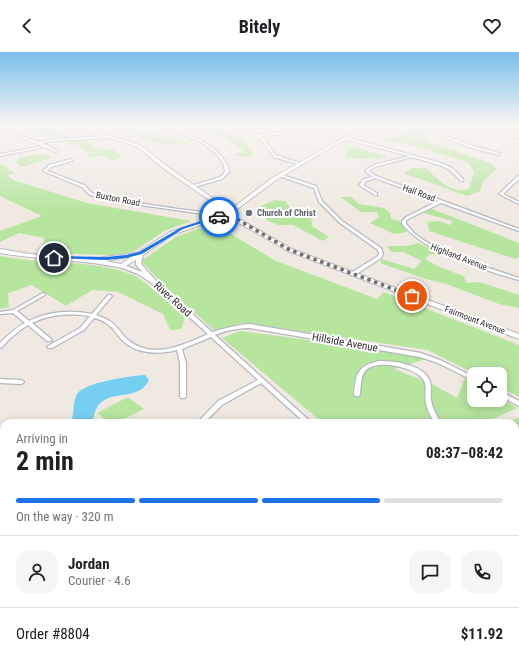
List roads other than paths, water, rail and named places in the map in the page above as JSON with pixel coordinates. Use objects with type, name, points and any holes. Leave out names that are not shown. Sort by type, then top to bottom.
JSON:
[{"type":"main road","name":"Fairmount Avenue","points":[[148,154],[166,168],[195,186],[226,209],[228,214],[290,250],[519,337]]},
{"type":"main road","points":[[122,266],[140,253],[182,228],[228,214],[280,175],[319,154]]},
{"type":"main road","name":"River Road","points":[[0,251],[32,256],[84,259],[122,266]]},
{"type":"main road","points":[[84,259],[120,258],[140,253]]},
{"type":"main road","points":[[140,253],[138,264],[155,283]]},
{"type":"street","points":[[195,186],[221,178],[226,174],[228,168],[217,154]]},
{"type":"street","points":[[273,154],[275,156],[302,164]]},
{"type":"street","points":[[404,154],[446,166],[462,180]]},
{"type":"street","points":[[375,177],[367,171],[370,167],[399,161],[413,156]]},
{"type":"street","name":"Buxton Road","points":[[71,160],[50,166],[45,171],[83,186],[91,194],[113,200],[218,215],[228,214]]},
{"type":"street","points":[[280,175],[315,187],[320,201],[349,230],[380,249],[380,257],[353,274]]},
{"type":"street","points":[[375,177],[362,182],[361,185],[376,194]]},
{"type":"street","name":"Hall Road","points":[[375,177],[519,230]]},
{"type":"street","points":[[519,177],[501,194],[519,203]]},
{"type":"street","name":"Highland Avenue","points":[[442,202],[407,218],[404,221],[404,224],[418,238],[438,250],[519,279]]},
{"type":"street","name":"River Road","points":[[122,266],[140,273],[155,283],[305,419]]},
{"type":"street","points":[[0,313],[14,311],[43,294]]},
{"type":"street","points":[[50,346],[82,329],[110,296]]},
{"type":"street","points":[[14,311],[49,340]]},
{"type":"street","points":[[0,346],[8,336],[29,323],[43,318],[64,313],[93,315]]},
{"type":"street","name":"Hillside Avenue","points":[[93,315],[107,321],[127,342],[139,349],[158,352],[179,349],[234,326],[256,327],[421,355],[440,362],[467,376]]},
{"type":"street","points":[[179,349],[183,364],[183,396]]},
{"type":"street","points":[[357,394],[358,380],[365,368],[374,364],[386,363],[410,367],[426,379],[429,390],[428,400],[436,419]]},
{"type":"street","points":[[204,419],[220,403],[262,380]]},
{"type":"street","points":[[0,381],[21,382]]},
{"type":"street","points":[[507,397],[519,404]]},
{"type":"water","points":[[145,375],[149,380],[143,388],[135,392],[109,398],[101,402],[96,410],[94,419],[72,419],[75,399],[80,391],[96,383]]},
{"type":"place","name":"Church of Christ","points":[[249,213]]}]
